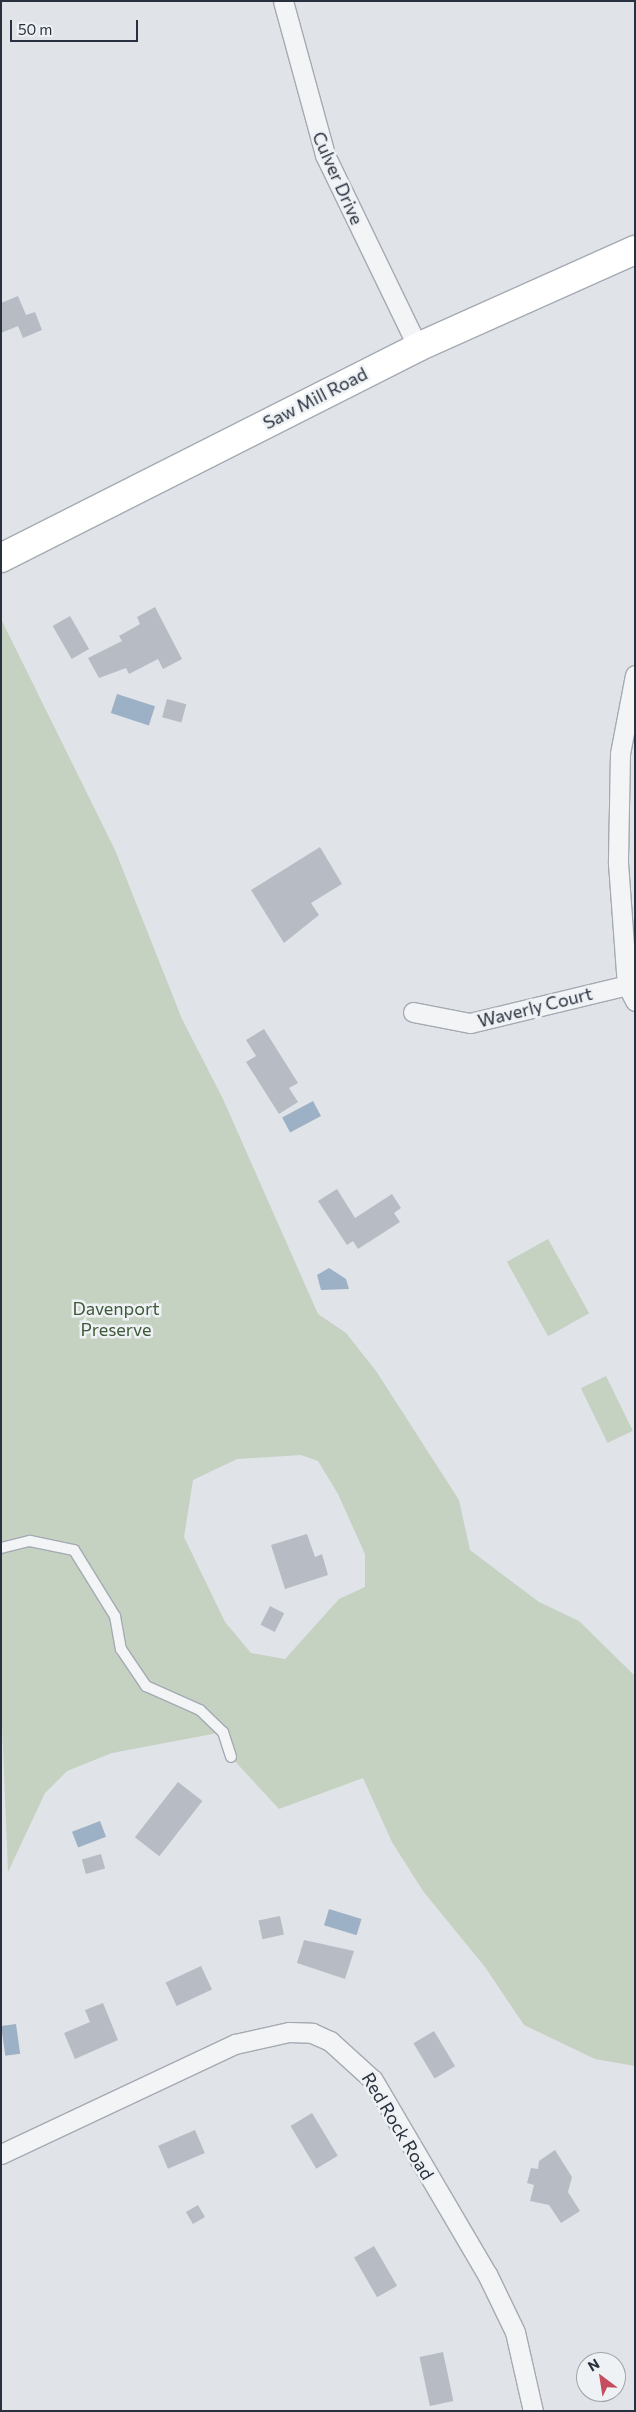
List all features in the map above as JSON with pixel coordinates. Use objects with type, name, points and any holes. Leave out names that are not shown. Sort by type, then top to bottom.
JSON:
[{"type":"street","name":"Culver Drive","points":[[283,1],[325,155],[418,347]]},
{"type":"street","name":"Saw Mill Road","points":[[1,558],[418,347],[635,250]]},
{"type":"street","points":[[631,993],[620,754],[635,675]]},
{"type":"street","name":"Waverly Court","points":[[413,1012],[470,1023],[631,993]]},
{"type":"street","name":"Red Rock Road","points":[[1,2154],[235,2044],[289,2032],[312,2033],[330,2041],[373,2080],[487,2274],[515,2332],[533,2411]]},
{"type":"lane","points":[[1,1548],[30,1541],[74,1550],[115,1616],[121,1649],[146,1686],[200,1710],[223,1732],[231,1757]]},
{"type":"green space","name":"Davenport Preserve","points":[[1,619],[115,850],[182,1019],[223,1099],[318,1314],[346,1333],[376,1371],[459,1500],[470,1550],[539,1602],[579,1621],[635,1676],[635,2066],[595,2059],[524,2025],[485,1967],[423,1891],[392,1842],[363,1778],[279,1809],[231,1757],[223,1732],[112,1753],[67,1771],[45,1793],[8,1872],[1,1698]],"holes":[[[301,1455],[318,1461],[338,1494],[365,1554],[365,1587],[339,1599],[285,1659],[251,1653],[225,1622],[184,1537],[193,1480],[237,1459]]]},
{"type":"green space","points":[[548,1239],[589,1313],[548,1336],[507,1262]]},
{"type":"green space","points":[[606,1376],[633,1431],[608,1443],[581,1388]]},
{"type":"water","points":[[117,694],[155,706],[149,725],[111,713]]},
{"type":"water","points":[[313,1101],[321,1116],[290,1132],[282,1117]]},
{"type":"water","points":[[329,1268],[346,1279],[349,1289],[321,1290],[317,1275]]},
{"type":"water","points":[[100,1821],[106,1837],[78,1848],[72,1832]]},
{"type":"water","points":[[329,1909],[362,1919],[357,1935],[324,1925]]},
{"type":"water","points":[[16,2024],[20,2054],[5,2056],[1,2026]]},
{"type":"building","points":[[18,296],[26,315],[35,312],[42,330],[23,338],[18,326],[1,333],[1,303]]},
{"type":"building","points":[[155,607],[182,659],[163,669],[158,659],[129,674],[126,668],[99,678],[88,658],[122,641],[119,636],[140,624],[137,617]]},
{"type":"building","points":[[70,616],[89,649],[72,659],[53,626]]},
{"type":"building","points":[[167,699],[186,704],[181,723],[162,717]]},
{"type":"building","points":[[320,847],[342,884],[311,903],[319,915],[284,943],[251,890]]},
{"type":"building","points":[[264,1029],[298,1083],[289,1088],[298,1102],[279,1114],[246,1062],[256,1056],[246,1040]]},
{"type":"building","points":[[337,1189],[355,1218],[392,1194],[401,1208],[394,1213],[400,1222],[358,1249],[353,1241],[347,1245],[318,1201]]},
{"type":"building","points":[[307,1534],[315,1557],[322,1554],[328,1575],[285,1589],[271,1545]]},
{"type":"building","points":[[270,1606],[284,1613],[275,1632],[260,1625]]},
{"type":"building","points":[[178,1782],[202,1801],[159,1856],[135,1837]]},
{"type":"building","points":[[101,1854],[105,1868],[86,1874],[82,1860]]},
{"type":"building","points":[[280,1916],[284,1935],[262,1939],[258,1921]]},
{"type":"building","points":[[304,1940],[354,1951],[345,1979],[297,1963]]},
{"type":"building","points":[[201,1966],[212,1990],[177,2006],[166,1982]]},
{"type":"building","points":[[103,2003],[118,2040],[75,2059],[64,2033],[90,2022],[85,2010]]},
{"type":"building","points":[[434,2031],[455,2066],[435,2079],[413,2043]]},
{"type":"building","points":[[312,2113],[338,2156],[316,2169],[291,2126]]},
{"type":"building","points":[[195,2130],[205,2153],[168,2169],[158,2146]]},
{"type":"building","points":[[555,2150],[572,2177],[568,2192],[580,2211],[561,2223],[549,2205],[530,2201],[534,2185],[527,2183],[531,2168],[538,2169],[539,2161]]},
{"type":"building","points":[[198,2205],[205,2217],[193,2224],[186,2212]]},
{"type":"building","points":[[374,2246],[397,2286],[377,2297],[354,2258]]},
{"type":"building","points":[[443,2352],[453,2401],[430,2406],[420,2357]]}]
